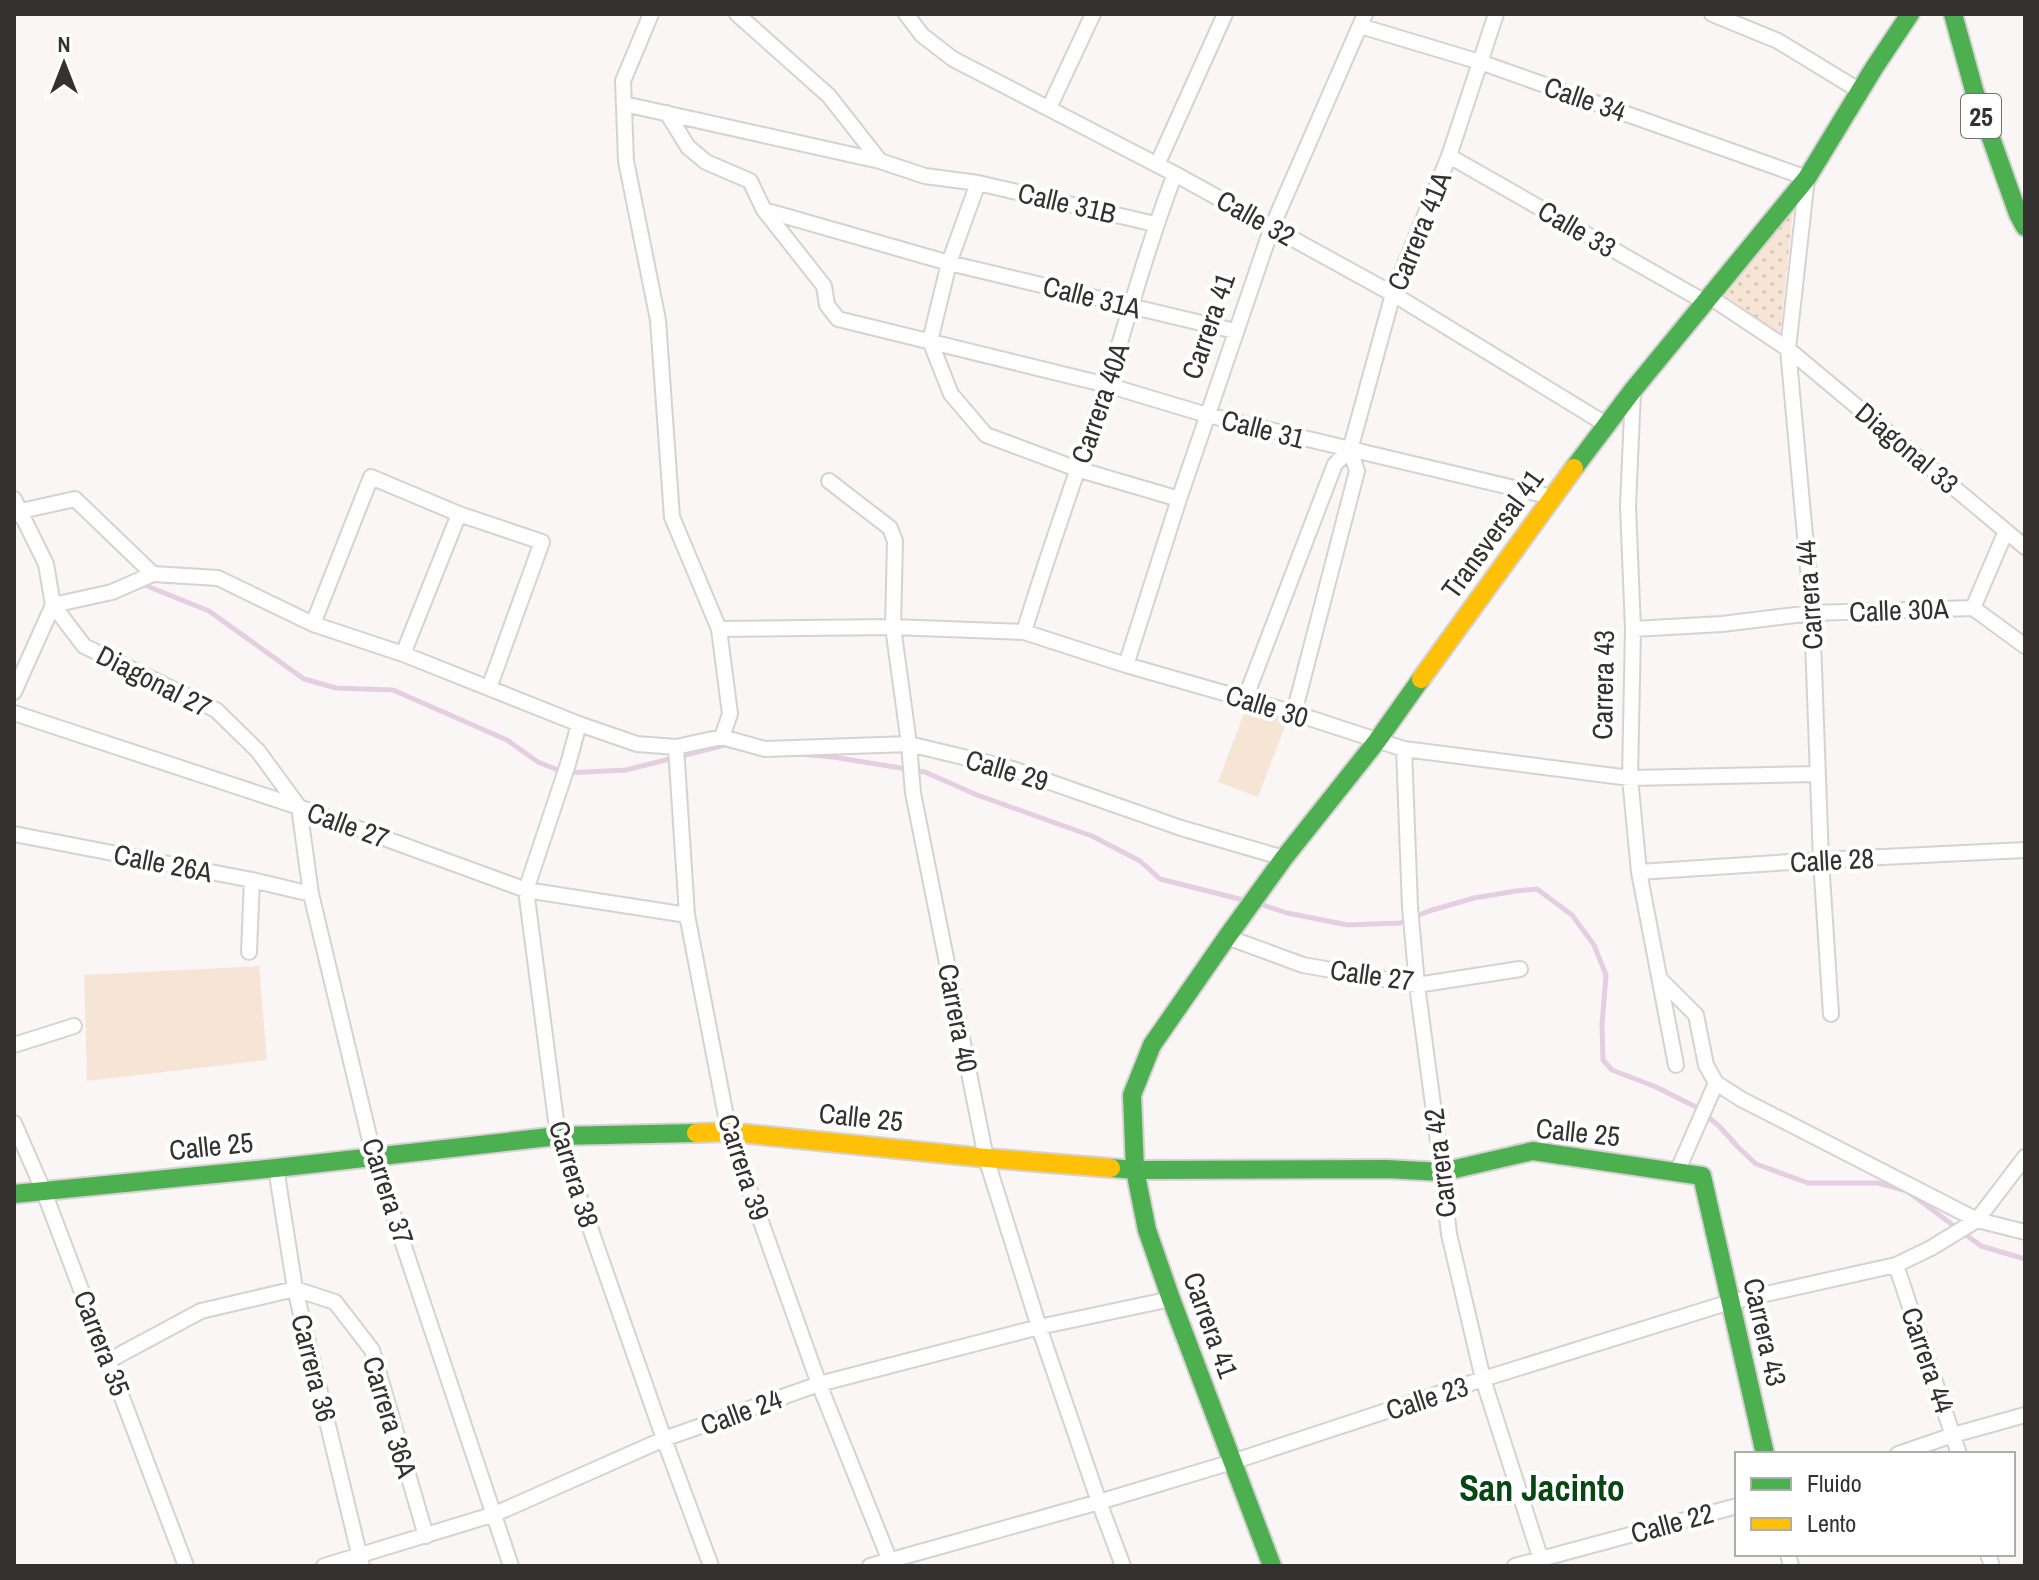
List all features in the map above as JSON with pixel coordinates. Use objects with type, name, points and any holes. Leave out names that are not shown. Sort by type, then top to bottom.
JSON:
[{"type":"main road","name":"Transversal 41","points":[[1132,1095],[1152,1045],[1227,937],[1284,858],[1377,741],[1633,390],[1807,178],[1910,14]]},
{"type":"main road","name":"25","points":[[1953,14],[1982,118],[2023,217]]},
{"type":"main road","name":"Carrera 41","points":[[1132,1095],[1135,1170],[1147,1230],[1272,1566]]},
{"type":"main road","name":"Calle 25","points":[[14,1194],[558,1136],[729,1132],[1135,1170],[1386,1169],[1442,1172],[1533,1151],[1702,1176]]},
{"type":"main road","name":"Carrera 43","points":[[1702,1176],[1765,1452]]},
{"type":"street","points":[[14,692],[53,605],[112,592],[149,576],[218,578],[313,624],[403,654],[637,744],[676,747],[722,737],[730,714],[719,629],[672,517],[658,320],[626,161],[623,81],[651,14]]},
{"type":"street","points":[[737,14],[829,96],[880,161]]},
{"type":"street","name":"Calle 32","points":[[906,14],[922,35],[953,59],[1175,174],[1393,294],[1607,425]]},
{"type":"street","points":[[1049,108],[1093,14]]},
{"type":"street","points":[[1157,165],[1225,14]]},
{"type":"street","name":"Carrera 41A","points":[[1245,699],[1335,464],[1350,450],[1393,294],[1449,156],[1496,14]]},
{"type":"street","points":[[1712,14],[1778,41],[1860,91]]},
{"type":"street","name":"Calle 34","points":[[1363,20],[1807,178]]},
{"type":"street","name":"Carrera 41","points":[[1126,665],[1272,227],[1363,20]]},
{"type":"street","name":"Calle 31B","points":[[624,104],[880,161],[925,176],[978,183],[1155,224]]},
{"type":"street","points":[[667,113],[688,147],[706,162],[750,181],[764,210]]},
{"type":"street","name":"Calle 33","points":[[1449,156],[1708,299],[1788,349]]},
{"type":"street","name":"Carrera 40A","points":[[1024,632],[1048,552],[1107,385],[1155,224],[1175,174]]},
{"type":"street","name":"Carrera 44","points":[[1807,178],[1788,349],[1812,613],[1821,860],[1831,1014]]},
{"type":"street","points":[[978,183],[949,263],[930,341],[951,394],[986,435],[1077,469],[1179,499]]},
{"type":"street","name":"Calle 31A","points":[[764,210],[949,263],[1235,331]]},
{"type":"street","name":"Calle 31","points":[[764,210],[824,286],[827,305],[838,319],[1107,385],[1207,415],[1552,497]]},
{"type":"street","name":"Diagonal 33","points":[[1788,349],[2025,547]]},
{"type":"street","name":"Carrera 43","points":[[1633,390],[1628,506],[1633,629],[1630,778],[1639,872],[1676,1065]]},
{"type":"street","name":"Carrera 41A","points":[[1294,713],[1357,471],[1350,450]]},
{"type":"street","points":[[313,624],[371,477],[459,514],[542,542],[489,688]]},
{"type":"street","name":"Carrera 40","points":[[829,481],[890,528],[895,541],[893,627],[913,793],[986,1158],[1039,1327],[1123,1566]]},
{"type":"street","points":[[16,509],[75,499],[149,576]]},
{"type":"street","name":"Diagonal 27","points":[[16,509],[46,564],[53,605],[84,646],[216,710],[258,751],[299,807]]},
{"type":"street","points":[[403,654],[459,514]]},
{"type":"street","points":[[2006,531],[1973,608],[2025,646]]},
{"type":"street","name":"Calle 30A","points":[[1633,629],[1722,624],[1812,613],[1973,608]]},
{"type":"street","name":"Calle 30","points":[[719,629],[893,627],[1024,632],[1404,749],[1630,778],[1818,774]]},
{"type":"street","name":"Calle 27","points":[[14,713],[299,807],[526,890],[687,915]]},
{"type":"street","name":"Carrera 38","points":[[579,724],[526,890],[558,1136],[711,1566]]},
{"type":"street","name":"Calle 29","points":[[722,737],[765,749],[909,748],[1013,769],[1181,828],[1284,858]]},
{"type":"street","name":"Carrera 39","points":[[676,747],[687,915],[729,1132],[819,1384],[890,1563]]},
{"type":"street","name":"Carrera 42","points":[[1404,749],[1413,943],[1449,1234],[1483,1379],[1542,1563]]},
{"type":"street","name":"Carrera 37","points":[[299,807],[311,894],[374,1157],[511,1566]]},
{"type":"street","name":"Calle 26A","points":[[14,834],[311,894]]},
{"type":"street","name":"Calle 28","points":[[1639,872],[2024,848]]},
{"type":"street","points":[[249,952],[252,880]]},
{"type":"street","name":"Calle 27","points":[[1227,937],[1303,965],[1417,985],[1520,969]]},
{"type":"street","points":[[1659,979],[1696,1015],[1706,1065],[1716,1083],[1974,1221],[2025,1232]]},
{"type":"street","points":[[14,1045],[74,1026]]},
{"type":"street","points":[[1677,1172],[1716,1083]]},
{"type":"street","name":"Carrera 35","points":[[14,1123],[44,1192],[186,1566]]},
{"type":"street","points":[[1974,1221],[2025,1157]]},
{"type":"street","name":"Carrera 36","points":[[276,1168],[295,1289],[361,1561]]},
{"type":"street","name":"Calle 23","points":[[870,1566],[890,1563],[1232,1462],[1730,1302],[1896,1265],[1974,1221]]},
{"type":"street","name":"Carrera 44","points":[[1896,1265],[1958,1452]]},
{"type":"street","points":[[108,1361],[201,1311],[295,1289]]},
{"type":"street","name":"Carrera 36A","points":[[295,1289],[335,1302],[372,1350],[426,1536]]},
{"type":"street","name":"Calle 24","points":[[324,1566],[361,1561],[495,1514],[664,1439],[819,1384],[1039,1327],[1171,1299]]},
{"type":"street","points":[[1904,1452],[2025,1415]]},
{"type":"street","name":"Calle 22","points":[[1515,1566],[1542,1563],[1735,1507]]},
{"type":"shaded area","points":[[1794,201],[1780,335],[1720,292]]},
{"type":"shaded area","points":[[1247,705],[1287,721],[1258,797],[1218,782]]},
{"type":"shaded area","points":[[259,966],[267,1060],[87,1081],[84,975]]},
{"type":"waterway","points":[[142,584],[209,611],[304,679],[336,688],[393,690],[507,740],[538,762],[565,773],[626,770],[725,745],[733,747]]},
{"type":"waterway","points":[[798,754],[925,772],[977,795],[1092,836],[1140,861],[1160,879],[1247,901]]},
{"type":"waterway","points":[[1257,903],[1287,913],[1348,925],[1400,923],[1474,898],[1537,889],[1572,915],[1594,945],[1606,975],[1603,1060],[1612,1070],[1696,1107],[1756,1164],[1808,1183],[1878,1183],[1907,1191],[1981,1246],[2025,1259]]},
{"type":"traffic: fast","points":[[1574,468],[1633,390],[1807,178],[1910,14]]},
{"type":"traffic: fast","points":[[1953,14],[1974,90],[2025,227]]},
{"type":"traffic: fast","points":[[1272,1566],[1147,1230],[1135,1170],[1132,1095],[1152,1045],[1227,937],[1421,679]]},
{"type":"traffic: fast","points":[[14,1194],[558,1136],[696,1133]]},
{"type":"traffic: fast","points":[[1111,1168],[1442,1172],[1533,1151],[1702,1176],[1765,1452]]},
{"type":"traffic: slow","points":[[1421,679],[1574,468]]},
{"type":"traffic: slow","points":[[696,1133],[729,1132],[1111,1168]]},
{"type":"district","name":"San Jacinto","points":[[1542,1488]]}]
